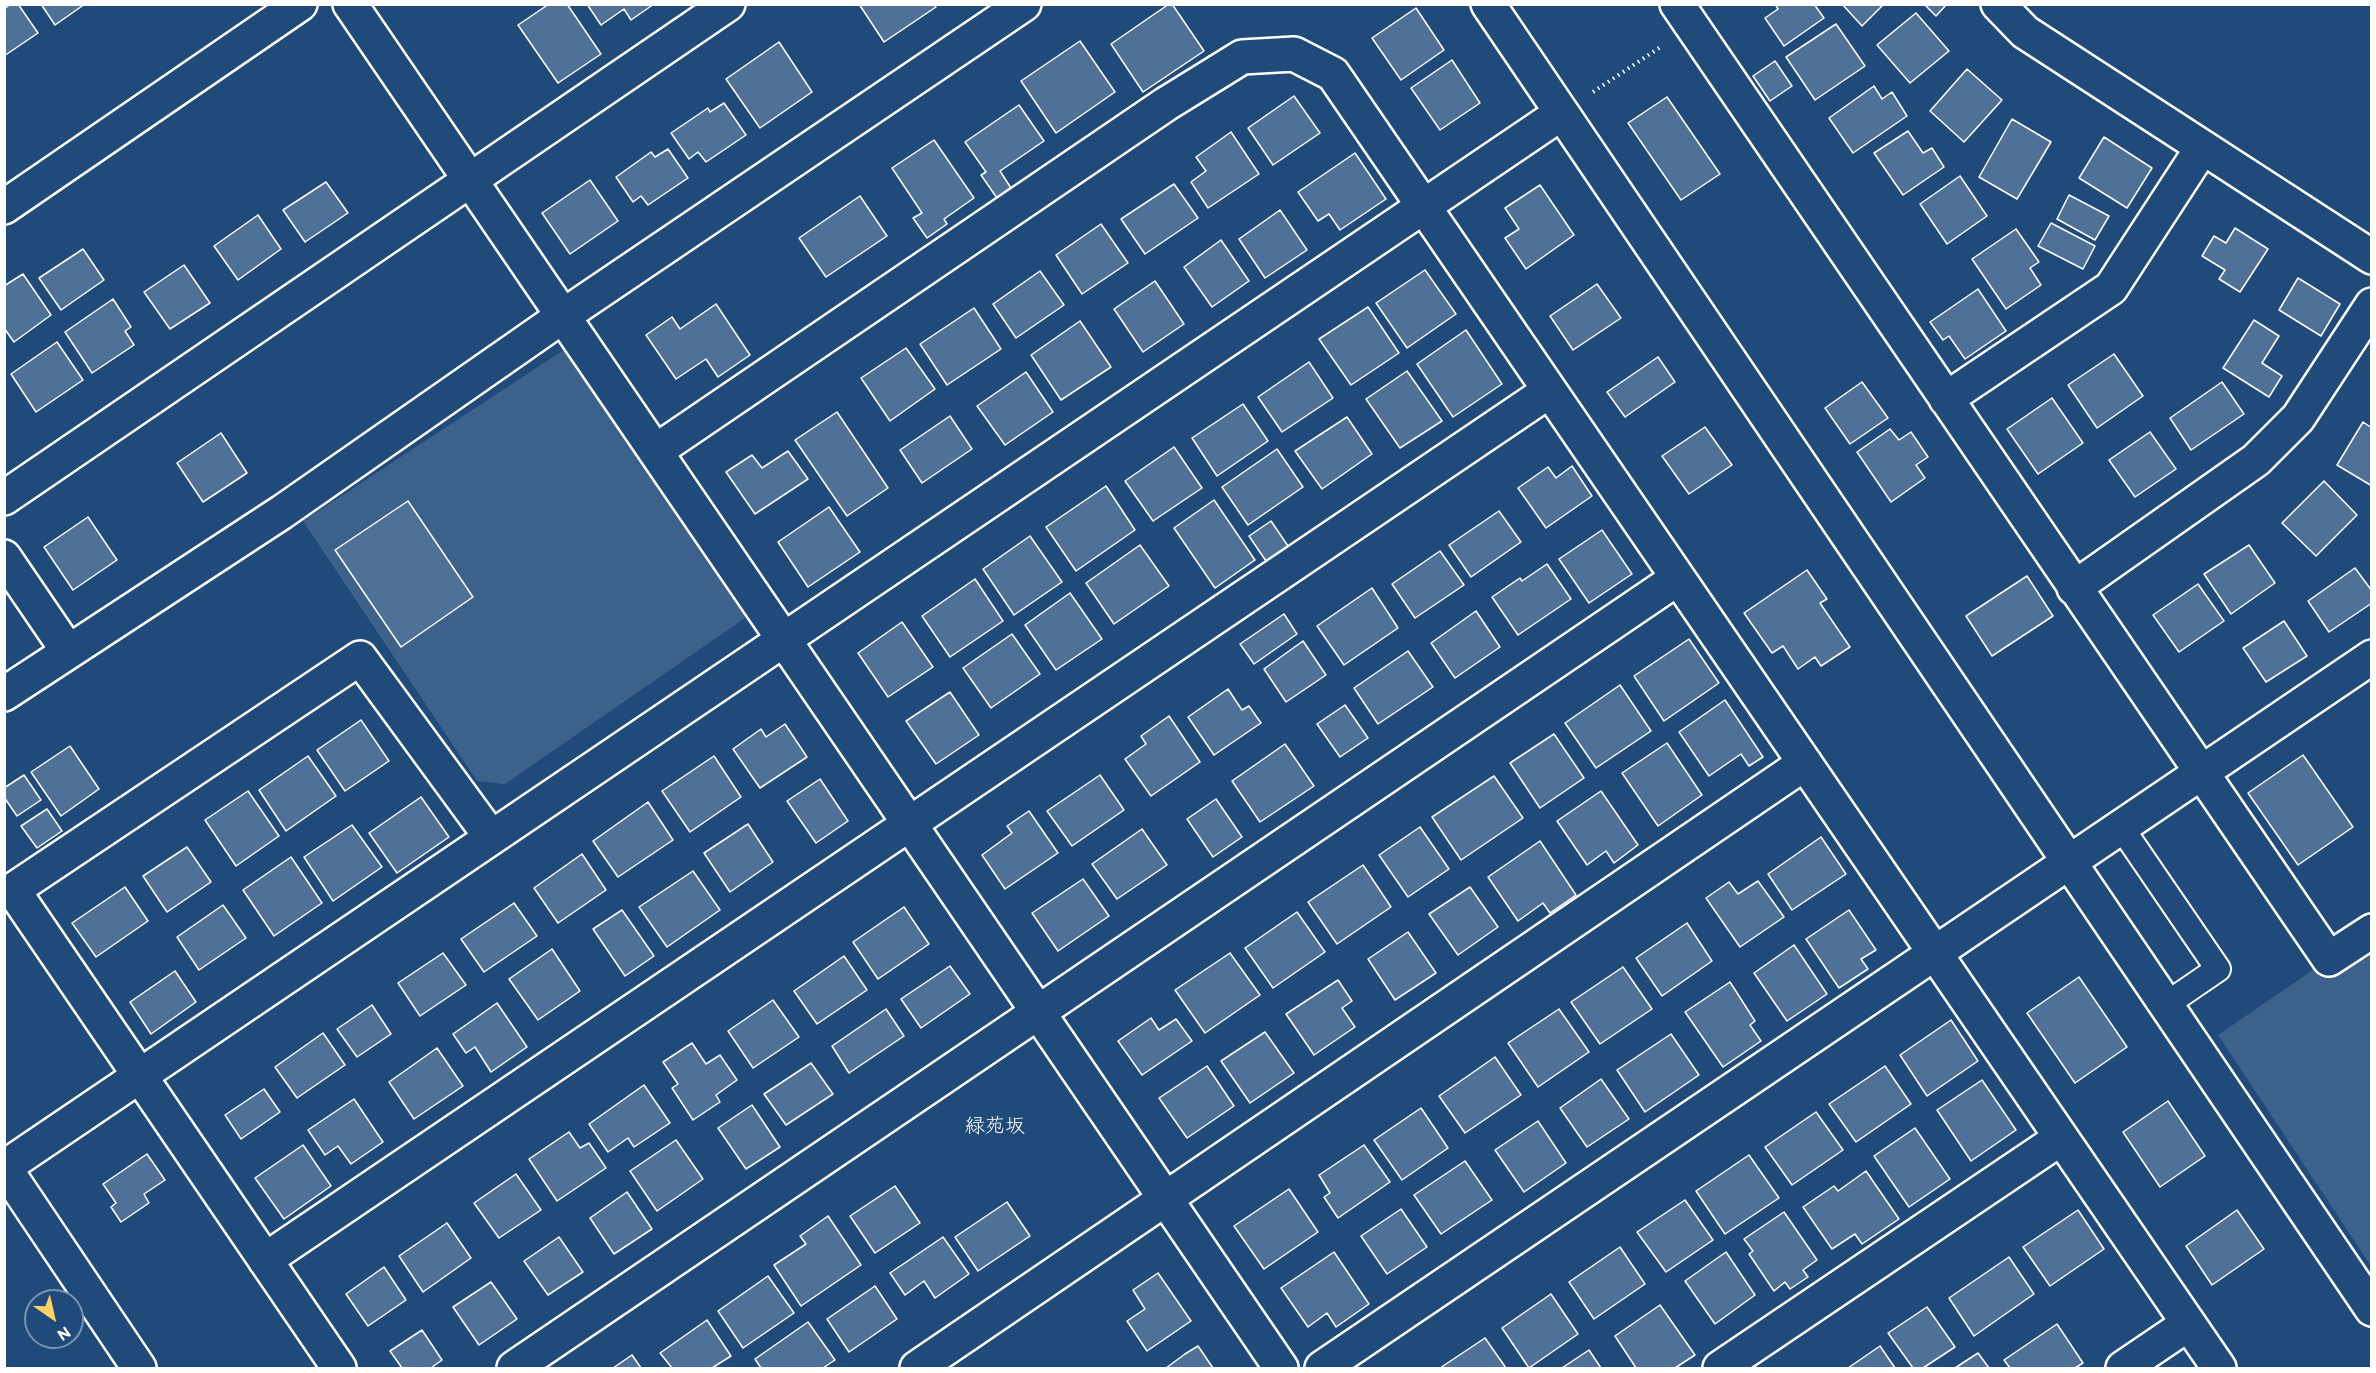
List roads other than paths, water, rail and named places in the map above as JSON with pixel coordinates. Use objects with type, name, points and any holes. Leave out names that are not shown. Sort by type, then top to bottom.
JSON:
[{"type":"street","points":[[4,207],[300,4]]},
{"type":"street","points":[[350,4],[1281,1368]]},
{"type":"street","points":[[4,498],[728,4]]},
{"type":"street","points":[[4,694],[282,512],[563,316],[1024,4]]},
{"type":"street","points":[[1488,4],[2067,863],[2372,1309]]},
{"type":"street","points":[[1998,4],[2025,32],[2372,257]]},
{"type":"street","points":[[1685,15],[2200,773],[2329,958],[2372,931]]},
{"type":"street","points":[[656,452],[1166,104],[1242,57],[1294,54],[1333,74],[2219,1368]]},
{"type":"street","points":[[139,1368],[5,1167],[1560,114]]},
{"type":"street","points":[[1946,399],[2111,288],[2202,148]]},
{"type":"street","points":[[2074,588],[2256,460],[2298,418],[2372,305]]},
{"type":"street","points":[[265,1260],[1549,391]]},
{"type":"street","points":[[4,557],[68,651]]},
{"type":"street","points":[[514,1368],[1678,578]]},
{"type":"street","points":[[1322,1368],[2372,657]]},
{"type":"street","points":[[339,1368],[13,890],[360,658],[491,837]]},
{"type":"street","points":[[917,1368],[1804,763]]},
{"type":"street","points":[[1720,1368],[2061,1138]]},
{"type":"street","points":[[2123,1368],[2188,1324]]},
{"type":"lane","points":[[2121,827],[2218,969],[2164,1006]]},
{"type":"district","name":"緑苑坂","points":[[995,1127]]}]
